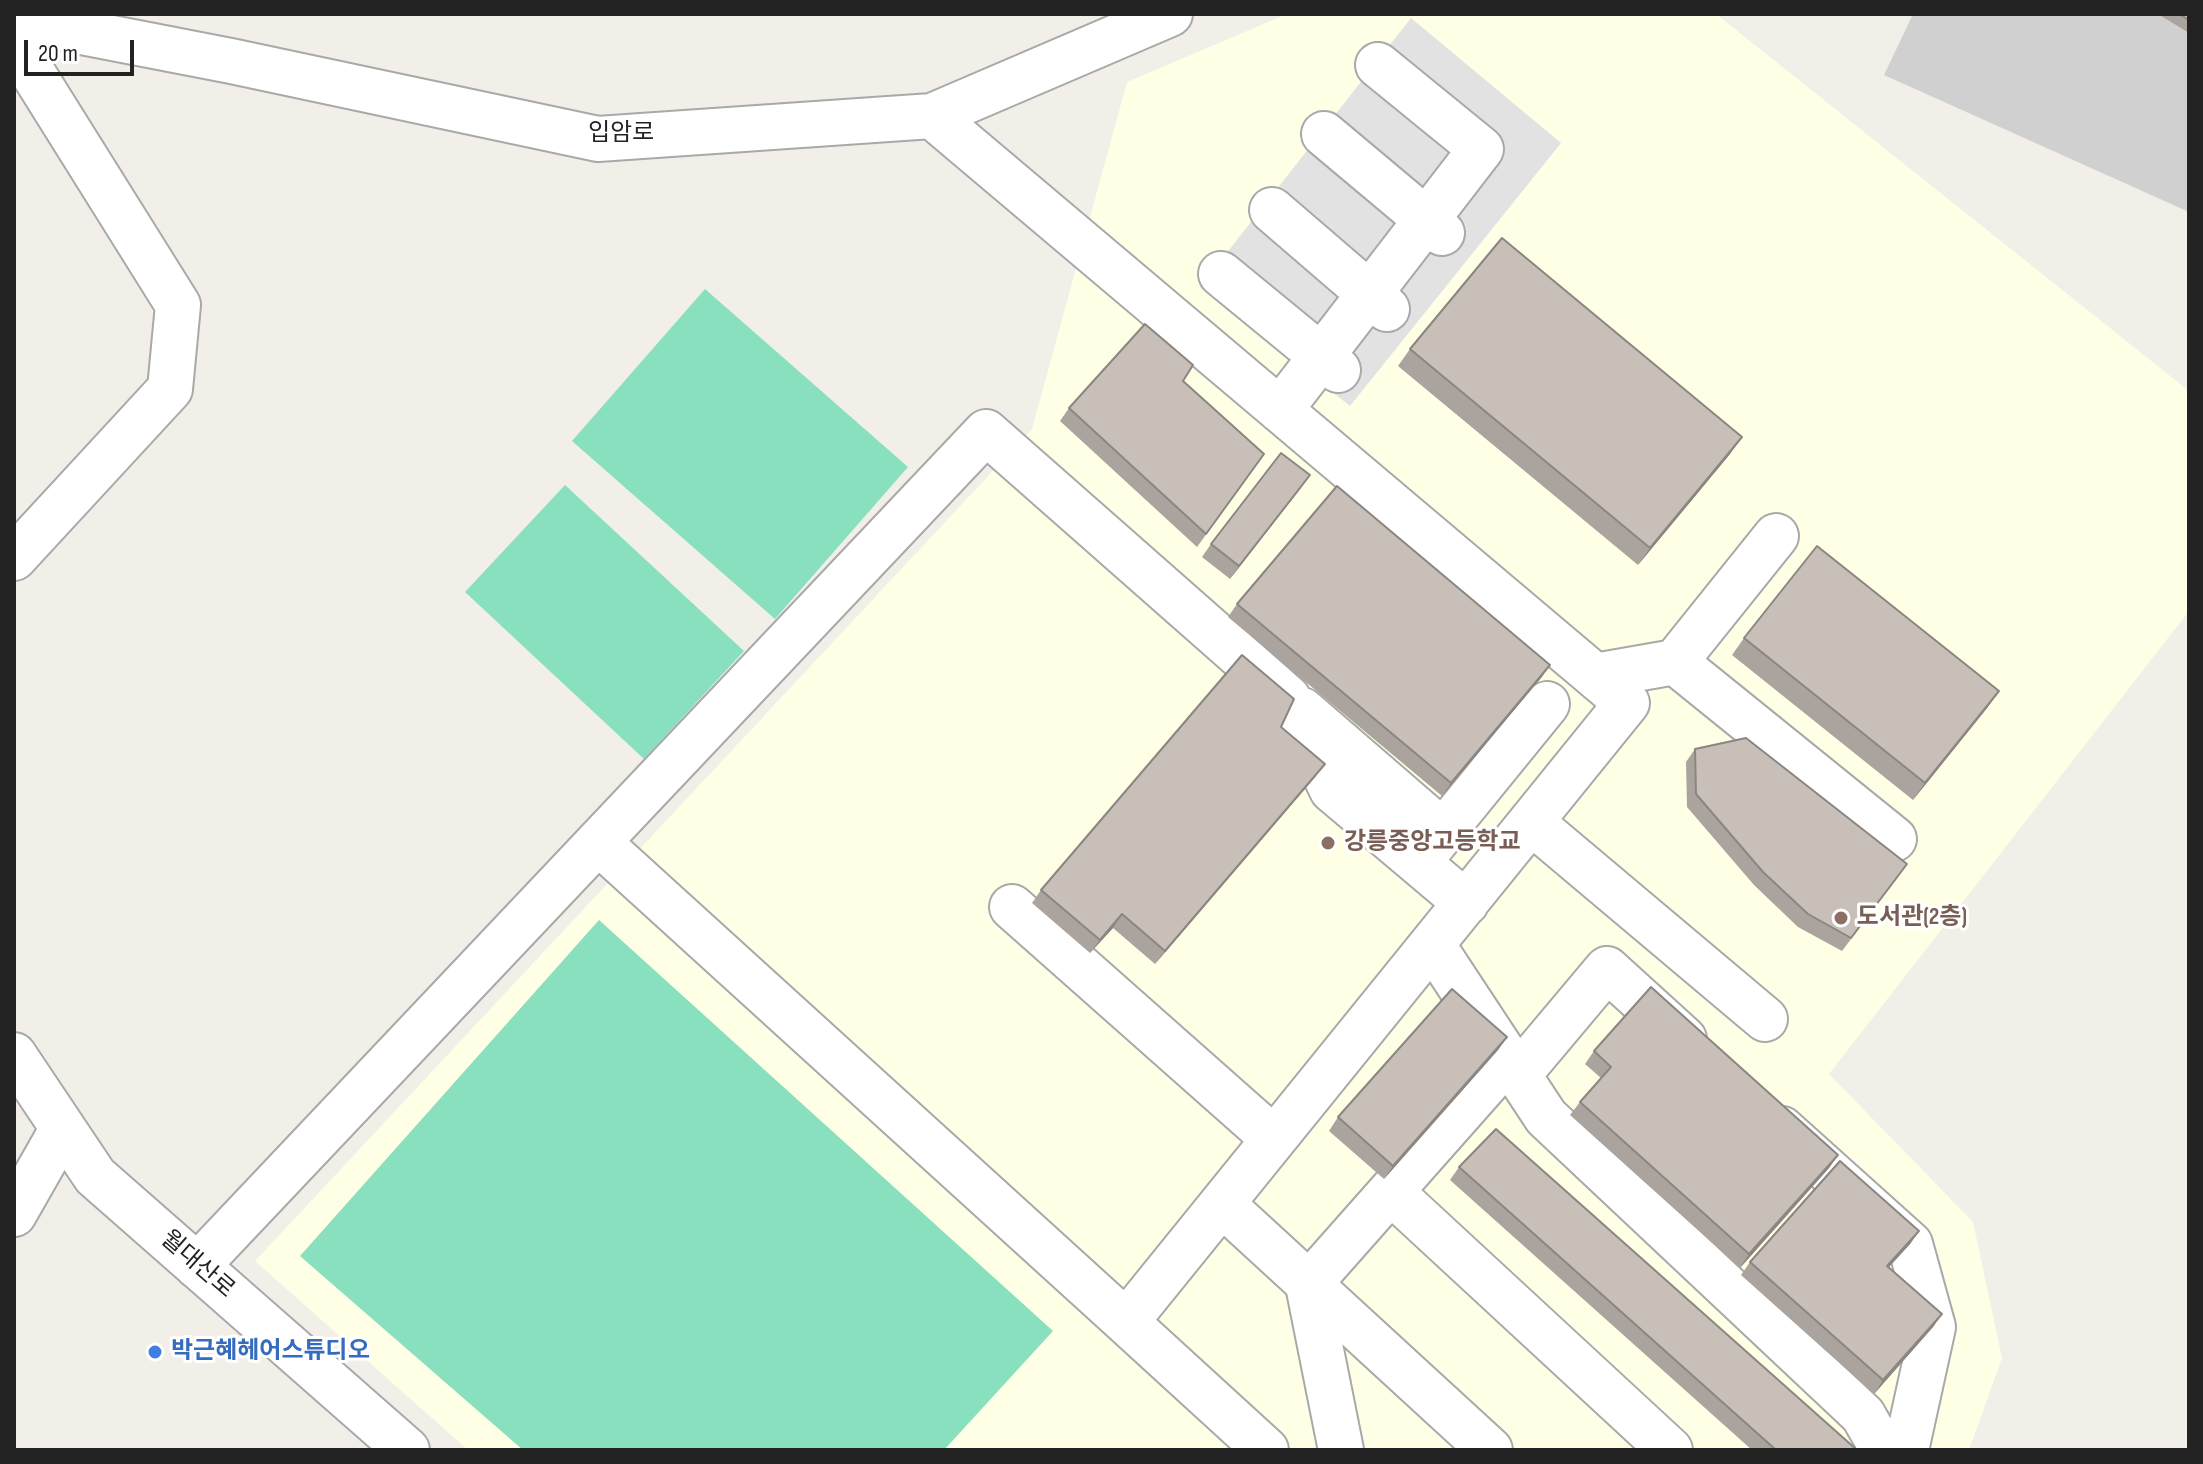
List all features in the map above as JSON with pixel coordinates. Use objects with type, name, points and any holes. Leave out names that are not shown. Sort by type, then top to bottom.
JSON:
[{"type":"street","name":"입암로","points":[[14,19],[231,61],[598,139],[932,116],[1170,14]]},
{"type":"street","points":[[14,43],[178,305],[170,389],[16,552]]},
{"type":"street","points":[[1280,410],[1330,363],[1378,301],[1434,226],[1481,149],[1378,65]]},
{"type":"street","points":[[932,116],[1627,703],[1126,1322]]},
{"type":"street","points":[[1324,134],[1434,226]]},
{"type":"street","points":[[1272,210],[1378,301]]},
{"type":"street","points":[[1221,274],[1330,363]]},
{"type":"street","points":[[197,1266],[986,432],[1288,698],[1332,790],[1431,847],[1466,903]]},
{"type":"street","points":[[1595,676],[1675,662],[1776,536]]},
{"type":"street","points":[[1675,662],[1894,839]]},
{"type":"street","points":[[1431,847],[1547,704]]},
{"type":"street","points":[[1531,822],[1765,1019]]},
{"type":"street","points":[[598,842],[1266,1450]]},
{"type":"street","points":[[1012,907],[1274,1139]]},
{"type":"street","points":[[1432,944],[1546,1117],[1863,1415],[1883,1450]]},
{"type":"street","points":[[1308,1285],[1391,1192],[1607,969],[1712,1065]]},
{"type":"street","name":"월대산로","points":[[14,1055],[95,1176],[407,1450]]},
{"type":"street","points":[[1758,1107],[1910,1244],[1933,1327],[1906,1450]]},
{"type":"street","points":[[14,1214],[63,1128]]},
{"type":"street","points":[[1391,1192],[1670,1450]]},
{"type":"street","points":[[1222,1204],[1490,1450]]},
{"type":"street","points":[[1308,1285],[1341,1450]]},
{"type":"shaded area","name":"강릉중앙고등학교","points":[[1287,14],[1716,14],[2189,391],[2189,611],[1829,1074],[1973,1222],[2002,1358],[1969,1450],[468,1450],[255,1261],[1032,429],[1127,82]]},
{"type":"shaded area","points":[[1913,14],[2189,14],[2189,212],[1884,75]]},
{"type":"shaded area","points":[[1411,18],[1561,143],[1350,406],[1200,287]]},
{"type":"green space","points":[[705,289],[908,467],[775,619],[572,441]]},
{"type":"green space","points":[[565,485],[744,651],[644,759],[465,592]]},
{"type":"green space","points":[[599,920],[1053,1331],[944,1450],[523,1450],[300,1256]]},
{"type":"building","points":[[1502,238],[1742,437],[1650,548],[1410,349]]},
{"type":"building","points":[[1145,324],[1193,365],[1183,381],[1264,454],[1206,534],[1069,408]]},
{"type":"building","points":[[1281,453],[1310,475],[1239,566],[1211,544]]},
{"type":"building","points":[[1337,486],[1550,665],[1451,783],[1237,604]]},
{"type":"building","points":[[1817,546],[1999,691],[1925,783],[1744,638]]},
{"type":"building","points":[[1242,655],[1294,699],[1281,727],[1325,764],[1165,951],[1122,914],[1100,940],[1041,890]]},
{"type":"building","points":[[1746,738],[1907,864],[1851,938],[1808,914],[1763,872],[1696,794],[1695,749]]},
{"type":"building","points":[[1651,987],[1838,1155],[1749,1254],[1580,1102],[1611,1067],[1594,1051]]},
{"type":"building","points":[[1452,989],[1507,1037],[1393,1166],[1338,1117]]},
{"type":"building","points":[[1496,1129],[1857,1450],[1776,1450],[1459,1167]]},
{"type":"building","points":[[1840,1161],[1919,1231],[1887,1266],[1942,1314],[1883,1380],[1750,1262]]},
{"type":"place","name":"강릉중앙고등학교","points":[[1328,843]]},
{"type":"place","name":"도서관(2층)","points":[[1841,918]]},
{"type":"place","name":"박근혜헤어스튜디오","points":[[155,1352]]}]
